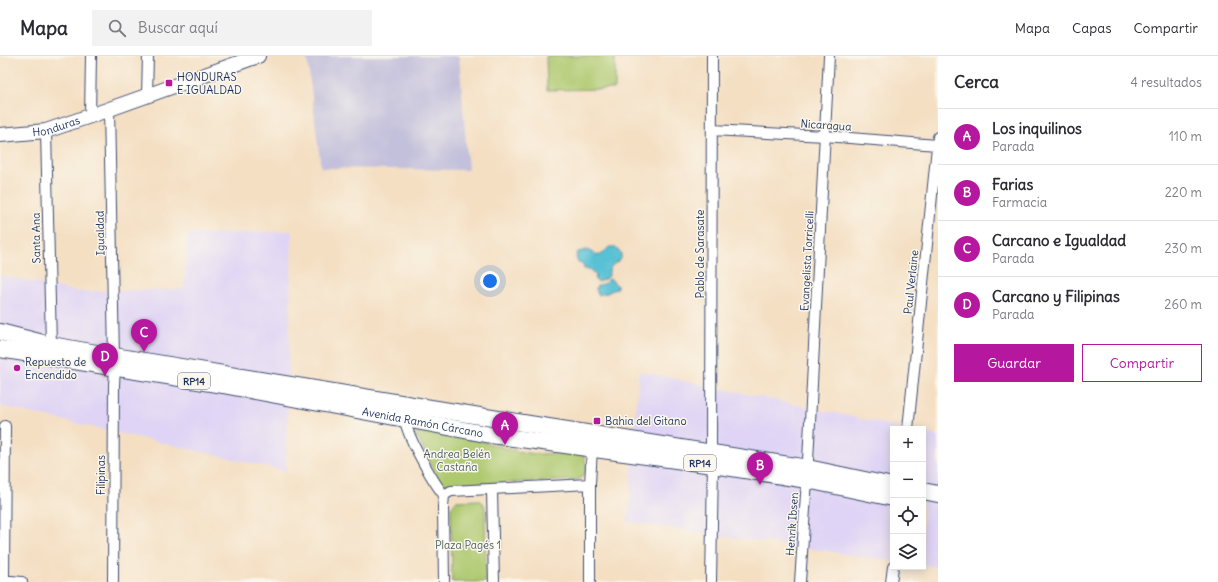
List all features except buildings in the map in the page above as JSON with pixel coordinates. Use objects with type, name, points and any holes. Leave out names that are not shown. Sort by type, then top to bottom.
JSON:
[{"type":"main road","name":"Honduras","points":[[0,135],[46,131],[251,57]]},
{"type":"main road","name":"RP14","points":[[0,332],[115,362]]},
{"type":"main road","name":"Avenida Ramón Cárcano","points":[[0,349],[115,362],[311,388],[407,403],[712,458],[890,486]]},
{"type":"main road","name":"Avenida Ramón Cárcano","points":[[115,362],[223,386],[491,435],[592,448],[712,458]]},
{"type":"main road","points":[[404,420],[407,413],[412,411],[483,424],[504,420]]},
{"type":"main road","name":"Avenida Ramón Cárcano","points":[[808,474],[890,497]]},
{"type":"main road","points":[[926,492],[938,494]]},
{"type":"main road","points":[[926,503],[938,505]]},
{"type":"street","points":[[90,116],[91,56]]},
{"type":"street","points":[[147,95],[148,56]]},
{"type":"street","name":"Pablo de Sarasate","points":[[712,56],[712,582]]},
{"type":"street","name":"Evangelista Torricelli","points":[[808,474],[829,56]]},
{"type":"street","name":"Igualdad","points":[[109,109],[115,362]]},
{"type":"street","name":"Nicaragua","points":[[712,130],[938,141]]},
{"type":"street","name":"Santa Ana","points":[[46,131],[51,345]]},
{"type":"street","name":"Paul Verlaine","points":[[908,426],[935,195],[938,141]]},
{"type":"street","name":"Filipinas","points":[[113,582],[115,362]]},
{"type":"street","points":[[407,403],[404,420],[410,436],[436,485],[444,495],[444,582]]},
{"type":"street","points":[[5,426],[2,580],[22,582]]},
{"type":"street","points":[[590,582],[590,484],[592,448]]},
{"type":"street","name":"Henrik Ibsen","points":[[800,582],[808,474]]},
{"type":"street","points":[[444,495],[451,491],[590,484]]},
{"type":"street","points":[[492,490],[494,582]]},
{"type":"street","points":[[891,582],[893,570]]},
{"type":"shaded area","points":[[459,56],[468,170],[321,168],[307,57]]},
{"type":"shaded area","points":[[292,231],[286,471],[0,406],[0,275],[79,292],[184,289],[187,235]]},
{"type":"shaded area","points":[[639,371],[895,426],[890,426],[890,561],[628,522]]},
{"type":"shaded area","points":[[926,433],[938,435],[938,567],[926,565]]},
{"type":"green space","points":[[546,56],[615,56],[615,89],[547,90]]},
{"type":"green space","name":"Andrea Belén Castaña","points":[[426,429],[465,437],[520,452],[536,454],[567,452],[579,453],[584,456],[586,471],[583,476],[576,480],[447,485],[440,483],[415,432]]},
{"type":"green space","name":"Plaza Pagés 1","points":[[479,500],[485,507],[486,582],[452,582],[451,507],[456,501]]},
{"type":"water","points":[[609,247],[616,247],[621,253],[621,258],[609,270],[609,276],[597,282],[595,280],[596,275],[589,269],[584,269],[583,264],[577,261],[576,256],[578,252],[587,250],[597,255],[601,255]]},
{"type":"water","points":[[609,279],[617,285],[617,288],[607,293],[598,295],[596,289],[597,286],[606,283]]},
{"type":"place","name":"HONDURAS E IGUALDAD","points":[[169,83]]},
{"type":"place","name":"Carcano e Igualdad","points":[[144,352]]},
{"type":"place","name":"Repuesto de Encendido","points":[[17,368]]},
{"type":"place","name":"Carcano y Filipinas","points":[[105,376]]},
{"type":"place","name":"Bahia del Gitano","points":[[597,421]]},
{"type":"place","name":"Los inquilinos","points":[[505,445]]},
{"type":"place","name":"Farias","points":[[760,485]]}]
